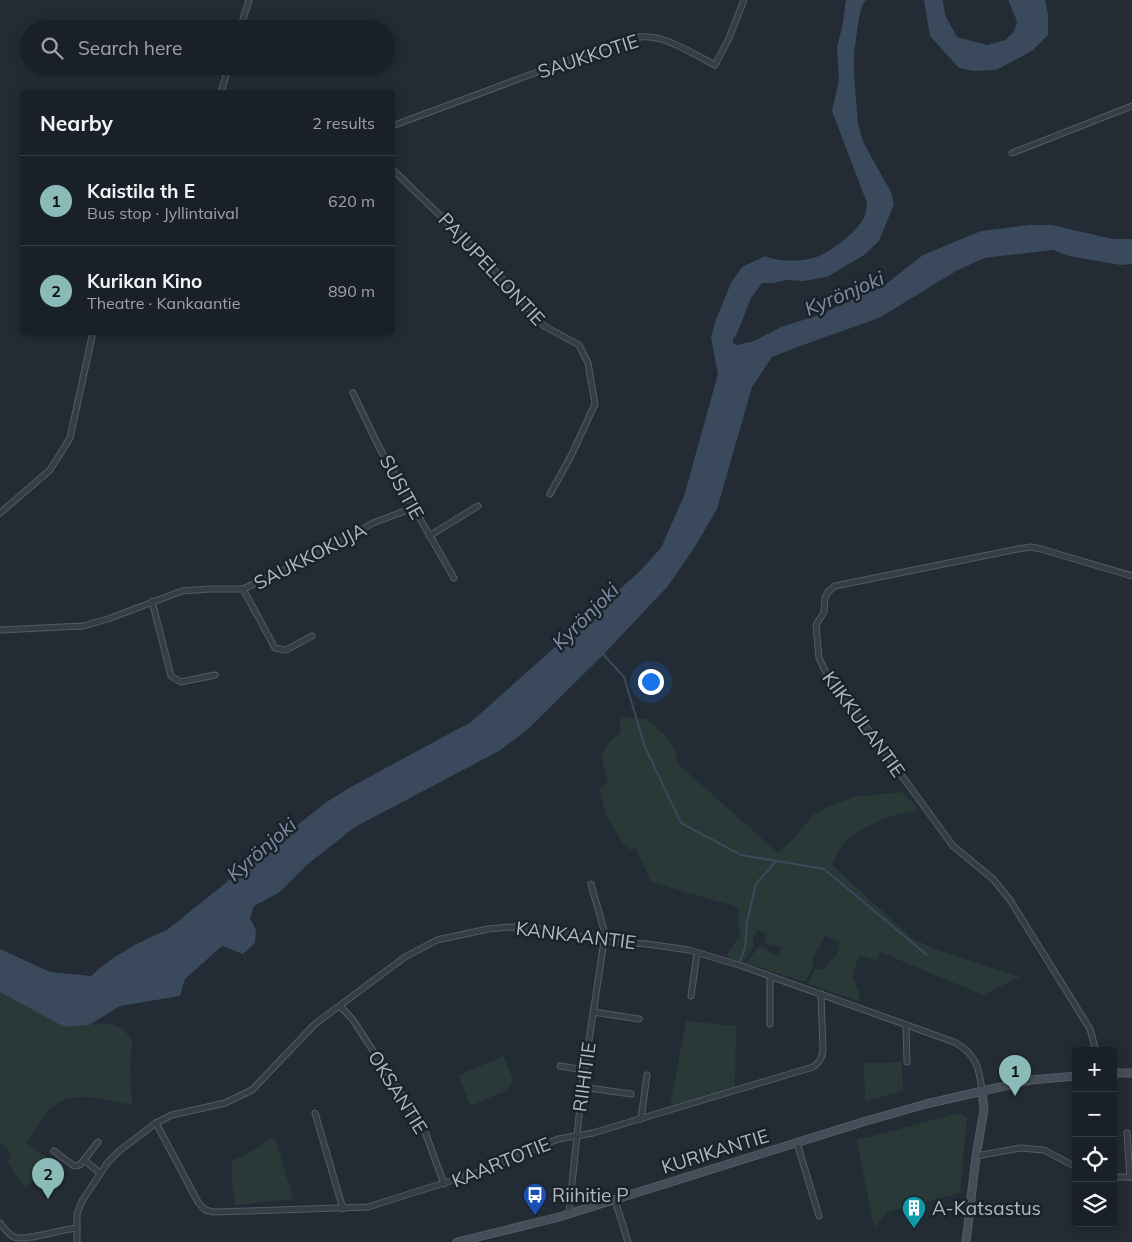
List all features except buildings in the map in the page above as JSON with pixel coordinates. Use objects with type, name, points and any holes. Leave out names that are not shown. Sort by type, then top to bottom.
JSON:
[{"type":"street","points":[[243,20],[249,0]]},
{"type":"street","name":"SAUKKOTIE","points":[[395,125],[636,37],[651,36],[666,41],[715,65],[729,38],[744,0]]},
{"type":"street","points":[[222,90],[226,75]]},
{"type":"street","points":[[1012,153],[1132,106]]},
{"type":"street","name":"PAJUPELLONTIE","points":[[395,171],[479,252],[544,326],[583,349],[588,363],[596,404],[550,494]]},
{"type":"street","points":[[0,513],[50,470],[70,438],[92,335]]},
{"type":"street","name":"SUSITIE","points":[[353,393],[413,508],[454,578]]},
{"type":"street","points":[[429,536],[478,506]]},
{"type":"street","name":"SAUKKOKUJA","points":[[0,630],[83,626],[108,619],[182,591],[243,589],[316,555],[373,523],[413,508]]},
{"type":"street","name":"KIIKKULANTIE","points":[[1095,1047],[1090,1029],[1010,900],[993,879],[954,846],[824,669],[819,658],[816,625],[824,612],[825,598],[828,592],[835,586],[1018,549],[1031,547],[1041,549],[1132,576]]},
{"type":"street","points":[[243,589],[275,648],[286,650],[312,636]]},
{"type":"street","points":[[152,601],[171,676],[181,682],[215,676]]},
{"type":"street","name":"RIIHITIE","points":[[569,1213],[584,1070],[604,941],[604,930],[591,884]]},
{"type":"street","name":"KANKAANTIE","points":[[77,1242],[78,1214],[82,1201],[108,1162],[119,1151],[156,1123],[172,1116],[225,1103],[252,1090],[315,1024],[405,957],[437,940],[488,929],[511,926],[534,928],[604,941],[647,944],[698,952],[821,994],[906,1026],[937,1035],[967,1050],[978,1070],[982,1090]]},
{"type":"street","points":[[691,996],[698,952]]},
{"type":"street","points":[[770,1024],[771,977]]},
{"type":"street","name":"KAARTOTIE","points":[[156,1123],[198,1202],[205,1210],[214,1212],[343,1209],[384,1204],[482,1170],[558,1139],[576,1136],[641,1118],[813,1066],[819,1063],[823,1050],[821,994]]},
{"type":"street","name":"OKSANTIE","points":[[340,1006],[352,1020],[424,1129],[444,1184]]},
{"type":"street","points":[[593,1012],[639,1019]]},
{"type":"street","points":[[906,1026],[907,1062]]},
{"type":"street","points":[[560,1066],[584,1070]]},
{"type":"street","points":[[1117,1074],[1132,1073]]},
{"type":"street","points":[[641,1118],[647,1075]]},
{"type":"street","name":"KURIKANTIE","points":[[458,1242],[614,1200],[797,1142],[926,1104],[1031,1080],[1072,1076]]},
{"type":"street","points":[[582,1087],[631,1094]]},
{"type":"street","points":[[966,1242],[976,1156],[984,1110],[982,1090]]},
{"type":"street","points":[[315,1113],[343,1209]]},
{"type":"street","points":[[1117,1177],[1131,1177],[1127,1133]]},
{"type":"street","points":[[54,1151],[74,1166],[80,1165],[98,1142]]},
{"type":"street","points":[[797,1142],[819,1216]]},
{"type":"street","points":[[976,1156],[1021,1148],[1044,1150],[1072,1164]]},
{"type":"street","points":[[84,1160],[100,1173]]},
{"type":"street","points":[[614,1200],[628,1242]]},
{"type":"street","points":[[0,1223],[11,1236],[20,1239],[77,1228]]},
{"type":"shaded area","points":[[620,717],[646,719],[665,735],[675,750],[679,765],[778,853],[795,837],[814,814],[829,806],[854,797],[901,792],[916,806],[916,812],[886,818],[854,834],[840,848],[832,865],[913,939],[946,953],[1020,977],[983,995],[880,952],[877,961],[860,956],[857,961],[852,977],[860,993],[858,1001],[808,984],[814,969],[824,970],[837,954],[840,941],[824,936],[813,959],[813,967],[805,982],[746,963],[758,947],[778,955],[781,947],[772,944],[772,947],[765,941],[767,934],[757,930],[753,939],[754,947],[743,962],[730,959],[727,955],[728,952],[741,936],[737,907],[651,882],[636,848],[630,850],[623,843],[606,816],[599,788],[608,782],[603,766],[602,754],[607,745],[620,733]]},
{"type":"shaded area","points":[[0,992],[64,1027],[108,1023],[123,1029],[132,1040],[130,1071],[132,1105],[81,1097],[61,1102],[52,1107],[27,1143],[65,1171],[60,1178],[41,1178],[25,1187],[7,1162],[11,1157],[9,1151],[0,1143]]},
{"type":"shaded area","points":[[686,1021],[736,1026],[735,1087],[670,1106]]},
{"type":"shaded area","points":[[504,1056],[513,1079],[508,1090],[470,1106],[459,1075]]},
{"type":"shaded area","points":[[902,1062],[903,1091],[865,1101],[864,1063]]},
{"type":"shaded area","points":[[960,1113],[967,1117],[960,1193],[889,1211],[874,1228],[857,1140]]},
{"type":"shaded area","points":[[275,1137],[293,1199],[235,1205],[232,1161],[261,1146],[268,1138]]},
{"type":"water","points":[[846,0],[866,0],[859,17],[854,53],[858,123],[863,142],[891,192],[894,204],[879,241],[864,255],[827,277],[803,281],[786,280],[762,283],[751,298],[736,336],[733,338],[733,343],[737,345],[754,341],[781,327],[819,315],[886,284],[923,255],[981,231],[1029,225],[1052,225],[1112,239],[1132,239],[1132,264],[1121,265],[1069,256],[1053,250],[984,258],[956,271],[879,318],[772,357],[752,387],[717,509],[696,545],[668,586],[603,655],[527,730],[499,751],[355,827],[308,864],[280,892],[254,906],[250,918],[256,930],[255,943],[243,954],[222,946],[185,979],[180,996],[120,1006],[89,1025],[64,1027],[0,992],[0,949],[50,972],[91,976],[127,950],[167,930],[325,803],[471,722],[639,572],[661,548],[684,496],[718,374],[711,338],[715,322],[731,283],[742,267],[765,256],[784,260],[799,260],[813,258],[825,253],[852,233],[865,215],[867,203],[832,111],[839,80],[837,46]]},
{"type":"water","points":[[924,0],[943,0],[945,15],[957,37],[987,45],[1005,40],[1014,32],[1017,21],[1008,0],[1045,0],[1048,14],[1048,35],[1032,51],[996,70],[973,71],[959,68],[930,36]]},
{"type":"waterway","points":[[603,654],[624,677],[645,747],[681,823],[741,855],[824,869],[927,955]]},
{"type":"waterway","points":[[740,961],[745,948],[747,922],[756,884],[776,861]]},
{"type":"place","name":"Kaistila th E","points":[[1015,1096]]},
{"type":"place","name":"Kurikan Kino","points":[[48,1199]]},
{"type":"place","name":"Riihitie P","points":[[535,1216]]},
{"type":"place","name":"A-Katsastus","points":[[914,1229]]},
{"type":"water label","name":"Kyrönjoki","points":[[844,293]]},
{"type":"water label","name":"Kyrönjoki","points":[[585,616]]},
{"type":"water label","name":"Kyrönjoki","points":[[261,849]]}]
